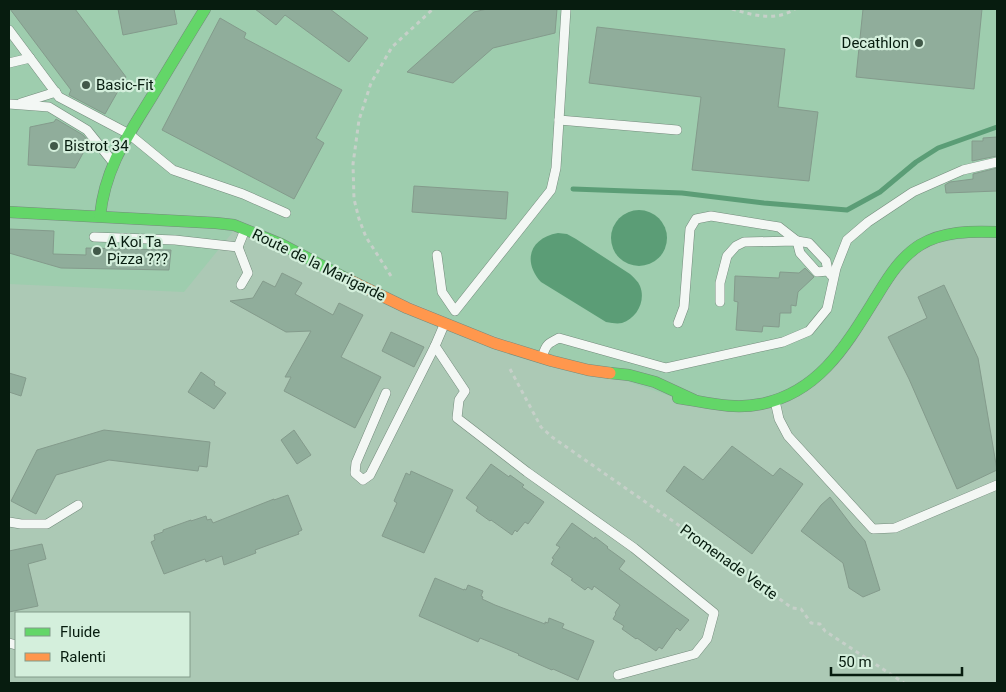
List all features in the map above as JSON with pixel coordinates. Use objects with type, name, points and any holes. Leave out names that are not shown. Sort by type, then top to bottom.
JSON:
[{"type":"main road","points":[[100,216],[100,205],[104,188],[120,148],[205,9]]},
{"type":"main road","name":"Route de la Marigarde","points":[[9,212],[234,225],[281,244],[407,308],[494,343],[588,370],[629,375],[655,382],[694,400]]},
{"type":"main road","name":"Route de la Marigarde","points":[[662,396],[724,406],[744,406],[774,401],[796,392],[820,375],[832,363],[888,277],[903,259],[920,245],[964,231],[997,232]]},
{"type":"main road","name":"Route de la Marigarde","points":[[588,370],[620,385]]},
{"type":"lane","points":[[386,393],[356,463],[355,473],[362,480],[370,475],[435,346],[444,323],[550,190],[556,168],[566,9]]},
{"type":"lane","points":[[9,30],[59,97],[129,134],[173,170],[243,194],[286,213]]},
{"type":"lane","points":[[9,63],[30,58]]},
{"type":"lane","points":[[12,104],[56,92]]},
{"type":"lane","points":[[12,104],[49,107],[87,130],[113,163]]},
{"type":"lane","points":[[559,120],[677,130]]},
{"type":"lane","points":[[831,274],[836,268],[847,240],[868,222],[913,192],[963,170],[997,162]]},
{"type":"lane","points":[[678,323],[684,307],[690,229],[696,219],[711,216],[779,227],[797,241],[800,253],[817,272],[831,274]]},
{"type":"lane","points":[[241,285],[248,273],[238,247],[245,229]]},
{"type":"lane","points":[[94,238],[175,240],[238,247]]},
{"type":"lane","points":[[542,358],[546,346],[559,338],[666,368],[783,342],[809,331],[827,309],[831,274],[826,261],[809,243],[797,241],[744,242],[736,246],[727,256],[720,283],[720,302]]},
{"type":"lane","points":[[437,255],[442,292],[455,311]]},
{"type":"lane","points":[[435,346],[465,391],[460,400],[456,418],[527,472],[634,548],[714,613],[707,639],[695,654],[618,675]]},
{"type":"lane","points":[[774,401],[779,419],[788,436],[873,529],[895,528],[997,485]]},
{"type":"lane","points":[[9,522],[47,524],[78,506]]},
{"type":"path","points":[[396,282],[366,237],[359,218],[354,199],[353,164],[359,120],[370,83],[392,46],[433,9]]},
{"type":"path","points":[[732,9],[756,15],[776,16],[795,9]]},
{"type":"path","name":"Promenade Verte","points":[[506,363],[541,427],[552,437],[680,526],[792,608],[801,609],[812,623],[820,624],[825,632],[904,683]]},
{"type":"shaded area","points":[[9,9],[997,9],[997,234],[923,245],[802,388],[711,410],[474,329],[236,228],[184,292],[9,284]]},
{"type":"shaded area","points":[[639,210],[654,215],[662,223],[667,238],[662,253],[654,261],[639,266],[624,261],[616,253],[611,238],[616,223],[624,215]]},
{"type":"shaded area","points":[[558,233],[567,234],[576,239],[630,274],[637,281],[642,297],[639,308],[632,317],[622,323],[606,322],[541,282],[532,266],[532,252],[535,245],[541,240]]},
{"type":"building","points":[[10,9],[75,9],[126,77],[105,114],[69,95],[71,90]]},
{"type":"building","points":[[118,9],[174,9],[177,24],[123,35]]},
{"type":"building","points":[[255,9],[330,9],[368,38],[349,62],[285,15],[276,25]]},
{"type":"building","points":[[487,9],[557,9],[555,33],[493,48],[453,83],[407,72],[474,12]]},
{"type":"building","name":"Decathlon","points":[[863,9],[982,9],[974,89],[856,77]]},
{"type":"building","points":[[220,18],[246,33],[244,38],[342,90],[316,138],[324,143],[294,199],[162,130]]},
{"type":"building","points":[[597,27],[785,49],[778,107],[818,112],[809,181],[692,170],[701,97],[589,83]]},
{"type":"building","points":[[56,119],[83,135],[89,142],[75,168],[28,165],[30,127],[54,122]]},
{"type":"building","points":[[997,137],[997,156],[972,161],[972,141],[983,141],[983,138]]},
{"type":"building","points":[[997,168],[997,191],[946,193],[945,185],[950,182],[973,179],[973,174]]},
{"type":"building","points":[[414,186],[508,192],[506,219],[412,212]]},
{"type":"building","points":[[9,229],[54,231],[53,254],[86,255],[86,248],[171,250],[169,270],[61,268],[9,253]]},
{"type":"building","points":[[805,268],[814,277],[798,292],[796,306],[791,305],[791,313],[780,313],[779,327],[763,326],[762,332],[736,330],[738,302],[734,301],[735,276],[779,278],[780,272],[799,273]]},
{"type":"building","points":[[282,273],[302,283],[295,294],[333,315],[339,303],[363,315],[341,357],[381,377],[355,428],[284,391],[291,377],[285,377],[311,331],[286,332],[230,301],[253,298],[263,281],[275,287]]},
{"type":"building","points":[[944,285],[978,358],[997,470],[957,489],[909,379],[888,337],[927,318],[918,297]]},
{"type":"building","points":[[391,332],[424,347],[414,367],[382,351]]},
{"type":"building","points":[[201,372],[215,382],[214,385],[226,393],[214,409],[188,392]]},
{"type":"building","points":[[9,373],[26,378],[21,396],[9,392]]},
{"type":"building","points":[[104,430],[210,442],[207,467],[199,466],[198,471],[109,460],[56,475],[36,514],[11,501],[37,450]]},
{"type":"building","points":[[294,430],[311,455],[297,464],[281,440]]},
{"type":"building","points":[[732,446],[773,476],[780,468],[803,484],[752,554],[666,491],[684,466],[703,480]]},
{"type":"building","points":[[491,464],[524,485],[522,487],[544,502],[528,524],[525,522],[512,535],[476,511],[478,507],[466,498]]},
{"type":"building","points":[[411,471],[453,490],[424,553],[382,536],[397,503],[394,501],[406,473],[410,475]]},
{"type":"building","points":[[288,495],[302,530],[298,532],[299,534],[255,550],[256,553],[224,565],[222,556],[206,562],[205,559],[164,574],[151,542],[155,540],[154,535],[163,532],[163,530],[206,516],[207,520],[211,519],[213,523]]},
{"type":"building","points":[[830,497],[865,541],[880,590],[863,597],[849,588],[843,563],[801,531],[821,505]]},
{"type":"building","points":[[572,523],[594,539],[595,537],[625,561],[619,569],[689,620],[680,631],[677,628],[662,649],[659,647],[656,651],[622,629],[624,626],[613,619],[620,605],[594,586],[592,590],[588,587],[585,590],[551,564],[554,559],[552,558],[560,547],[556,545]]},
{"type":"building","points":[[42,544],[46,559],[28,564],[38,606],[9,612],[9,551]]},
{"type":"building","points":[[435,578],[464,590],[466,590],[468,585],[483,591],[482,599],[495,605],[545,624],[545,622],[548,623],[549,618],[564,624],[562,628],[594,641],[578,680],[495,644],[480,638],[478,642],[419,616]]},
{"type":"waterway","points":[[573,189],[682,193],[764,203],[847,210],[880,192],[916,162],[938,148],[997,127]]},
{"type":"traffic: fast","points":[[100,216],[107,183],[118,154],[205,9]]},
{"type":"traffic: fast","points":[[9,212],[234,225],[281,244],[347,279]]},
{"type":"traffic: fast","points":[[678,398],[719,405],[740,406],[761,404],[782,398],[816,377],[831,362],[856,330],[891,274],[913,250],[929,240],[948,234],[997,232]]},
{"type":"traffic: fast","points":[[610,373],[629,375],[655,382],[694,400]]},
{"type":"traffic: slow","points":[[347,279],[407,308],[494,343],[552,361],[588,370],[610,373]]},
{"type":"place","name":"Decathlon","points":[[919,43]]},
{"type":"place","name":"Basic-Fit","points":[[86,85]]},
{"type":"place","name":"Bistrot 34","points":[[54,146]]},
{"type":"place","name":"A Koi Ta Pizza ???","points":[[97,251]]}]
